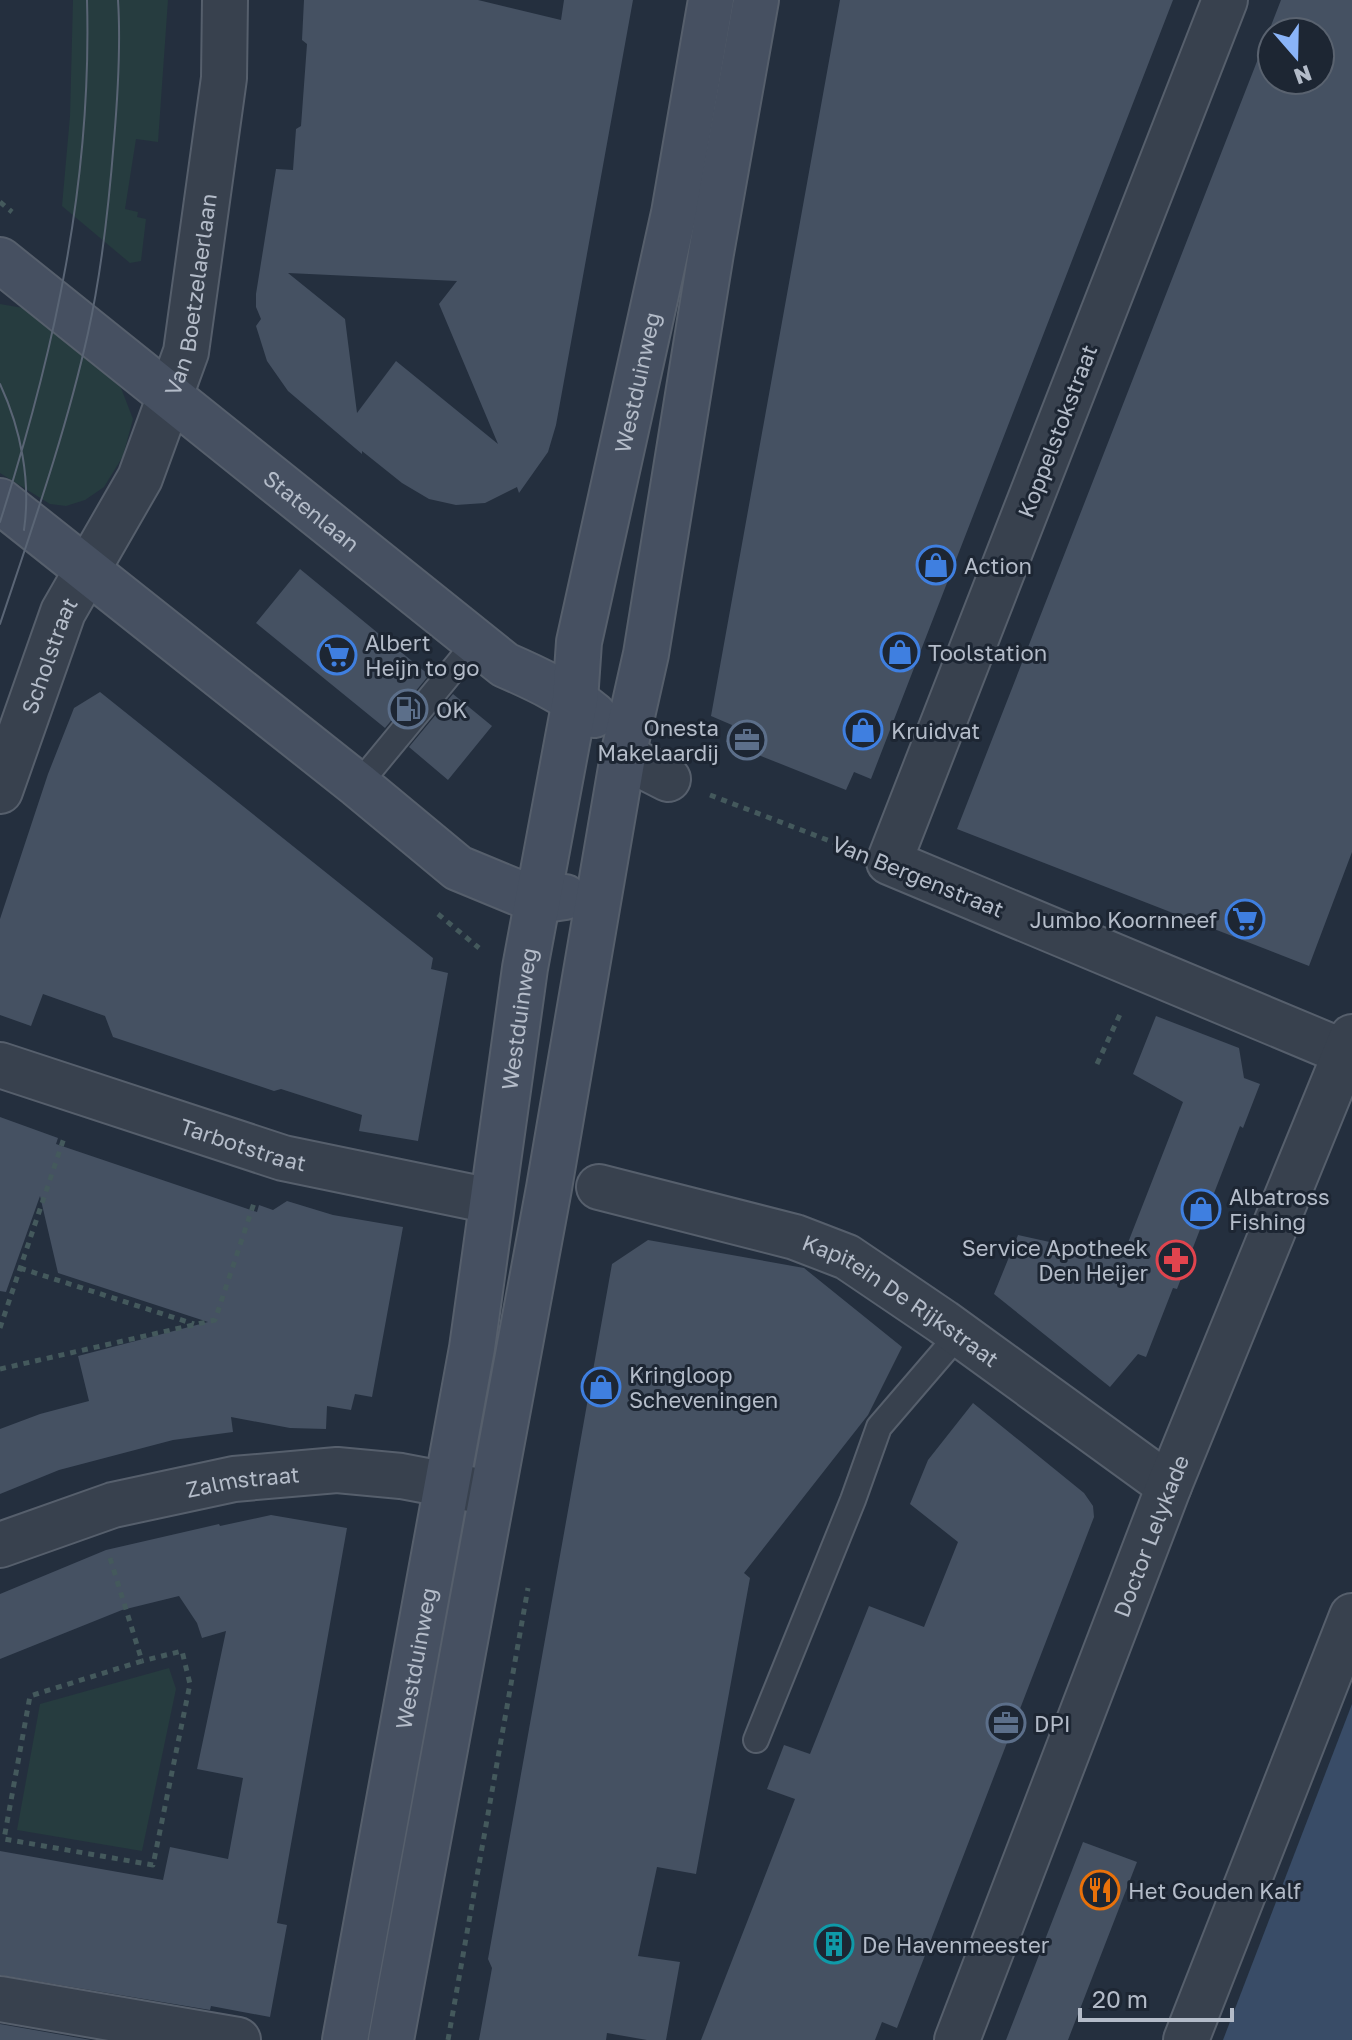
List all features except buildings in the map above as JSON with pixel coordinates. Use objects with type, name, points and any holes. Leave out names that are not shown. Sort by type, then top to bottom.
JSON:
[{"type":"main road","name":"Westduinweg","points":[[345,2040],[472,1348],[472,1197],[525,968],[575,700],[579,642],[674,213],[711,0]]},
{"type":"main road","name":"Westduinweg","points":[[391,2040],[552,1173],[623,756],[646,654],[711,253],[756,0]]},
{"type":"main road","name":"Statenlaan","points":[[0,260],[505,665],[539,679],[575,700],[606,725],[623,756]]},
{"type":"main road","points":[[0,501],[458,868],[538,901],[599,889]]},
{"type":"street","name":"Van Boetzelaerlaan","points":[[86,568],[140,478],[186,352],[224,78],[225,0]]},
{"type":"street","name":"Koppelstokstraat","points":[[889,862],[1225,0]]},
{"type":"street","name":"Scholstraat","points":[[0,791],[63,612],[86,568]]},
{"type":"street","points":[[623,756],[668,779]]},
{"type":"street","name":"Van Bergenstraat","points":[[889,862],[1141,969],[1349,1045]]},
{"type":"street","name":"Doctor Lelykade","points":[[957,2040],[1169,1486],[1349,1045]]},
{"type":"street","name":"Tarbotstraat","points":[[0,1065],[262,1152],[472,1197]]},
{"type":"street","name":"Kapitein De Rijkstraat","points":[[599,1187],[737,1221],[831,1249],[863,1267],[951,1328],[1169,1486]]},
{"type":"street","name":"Zalmstraat","points":[[0,1545],[113,1505],[234,1479],[337,1470],[401,1476],[491,1493]]},
{"type":"street","points":[[1186,2040],[1352,1616]]},
{"type":"street","points":[[0,1999],[238,2040]]},
{"type":"lane","points":[[358,785],[476,642]]},
{"type":"lane","points":[[756,1740],[853,1500],[879,1427],[951,1328]]},
{"type":"path","name":"Van Bergenstraat","points":[[668,779],[889,862]]},
{"type":"path","points":[[1097,1064],[1141,969]]},
{"type":"path","points":[[0,1328],[81,1091]]},
{"type":"path","points":[[0,1369],[215,1320],[258,1192],[262,1152]]},
{"type":"path","points":[[20,1268],[195,1325]]},
{"type":"path","points":[[96,1511],[142,1661]]},
{"type":"path","points":[[182,1651],[190,1684],[153,1865],[4,1839],[30,1696],[142,1661],[182,1651]]},
{"type":"green space","points":[[73,0],[168,0],[158,142],[136,139],[125,209],[138,212],[137,217],[146,219],[141,261],[130,263],[62,206],[70,116]]},
{"type":"green space","points":[[0,304],[29,309],[75,345],[121,388],[133,419],[123,456],[104,487],[85,500],[66,506],[50,504],[0,473]]},
{"type":"green space","points":[[169,1668],[176,1689],[142,1851],[17,1830],[40,1704]]},
{"type":"water","points":[[1352,1704],[1352,2040],[1223,2040]]},
{"type":"tram line","points":[[0,522],[38,393],[66,264],[83,134],[87,0]]},
{"type":"tram line","points":[[0,624],[59,443],[93,309],[110,188],[119,52],[118,0]]},
{"type":"tram line","points":[[0,384],[19,437],[25,474],[24,530]]},
{"type":"place","name":"Action","points":[[936,565]]},
{"type":"place","name":"Toolstation","points":[[900,652]]},
{"type":"place","name":"Albert Heijn to go","points":[[337,655]]},
{"type":"place","name":"OK","points":[[408,709]]},
{"type":"place","name":"Kruidvat","points":[[863,730]]},
{"type":"place","name":"Onesta Makelaardij","points":[[747,740]]},
{"type":"place","name":"Jumbo Koornneef","points":[[1245,919]]},
{"type":"place","name":"Albatross Fishing","points":[[1201,1209]]},
{"type":"place","name":"Service Apotheek Den Heijer","points":[[1176,1260]]},
{"type":"place","name":"Kringloop Scheveningen","points":[[601,1387]]},
{"type":"place","name":"DPI","points":[[1006,1723]]},
{"type":"place","name":"Het Gouden Kalf","points":[[1100,1890]]},
{"type":"place","name":"De Havenmeester","points":[[834,1944]]}]
